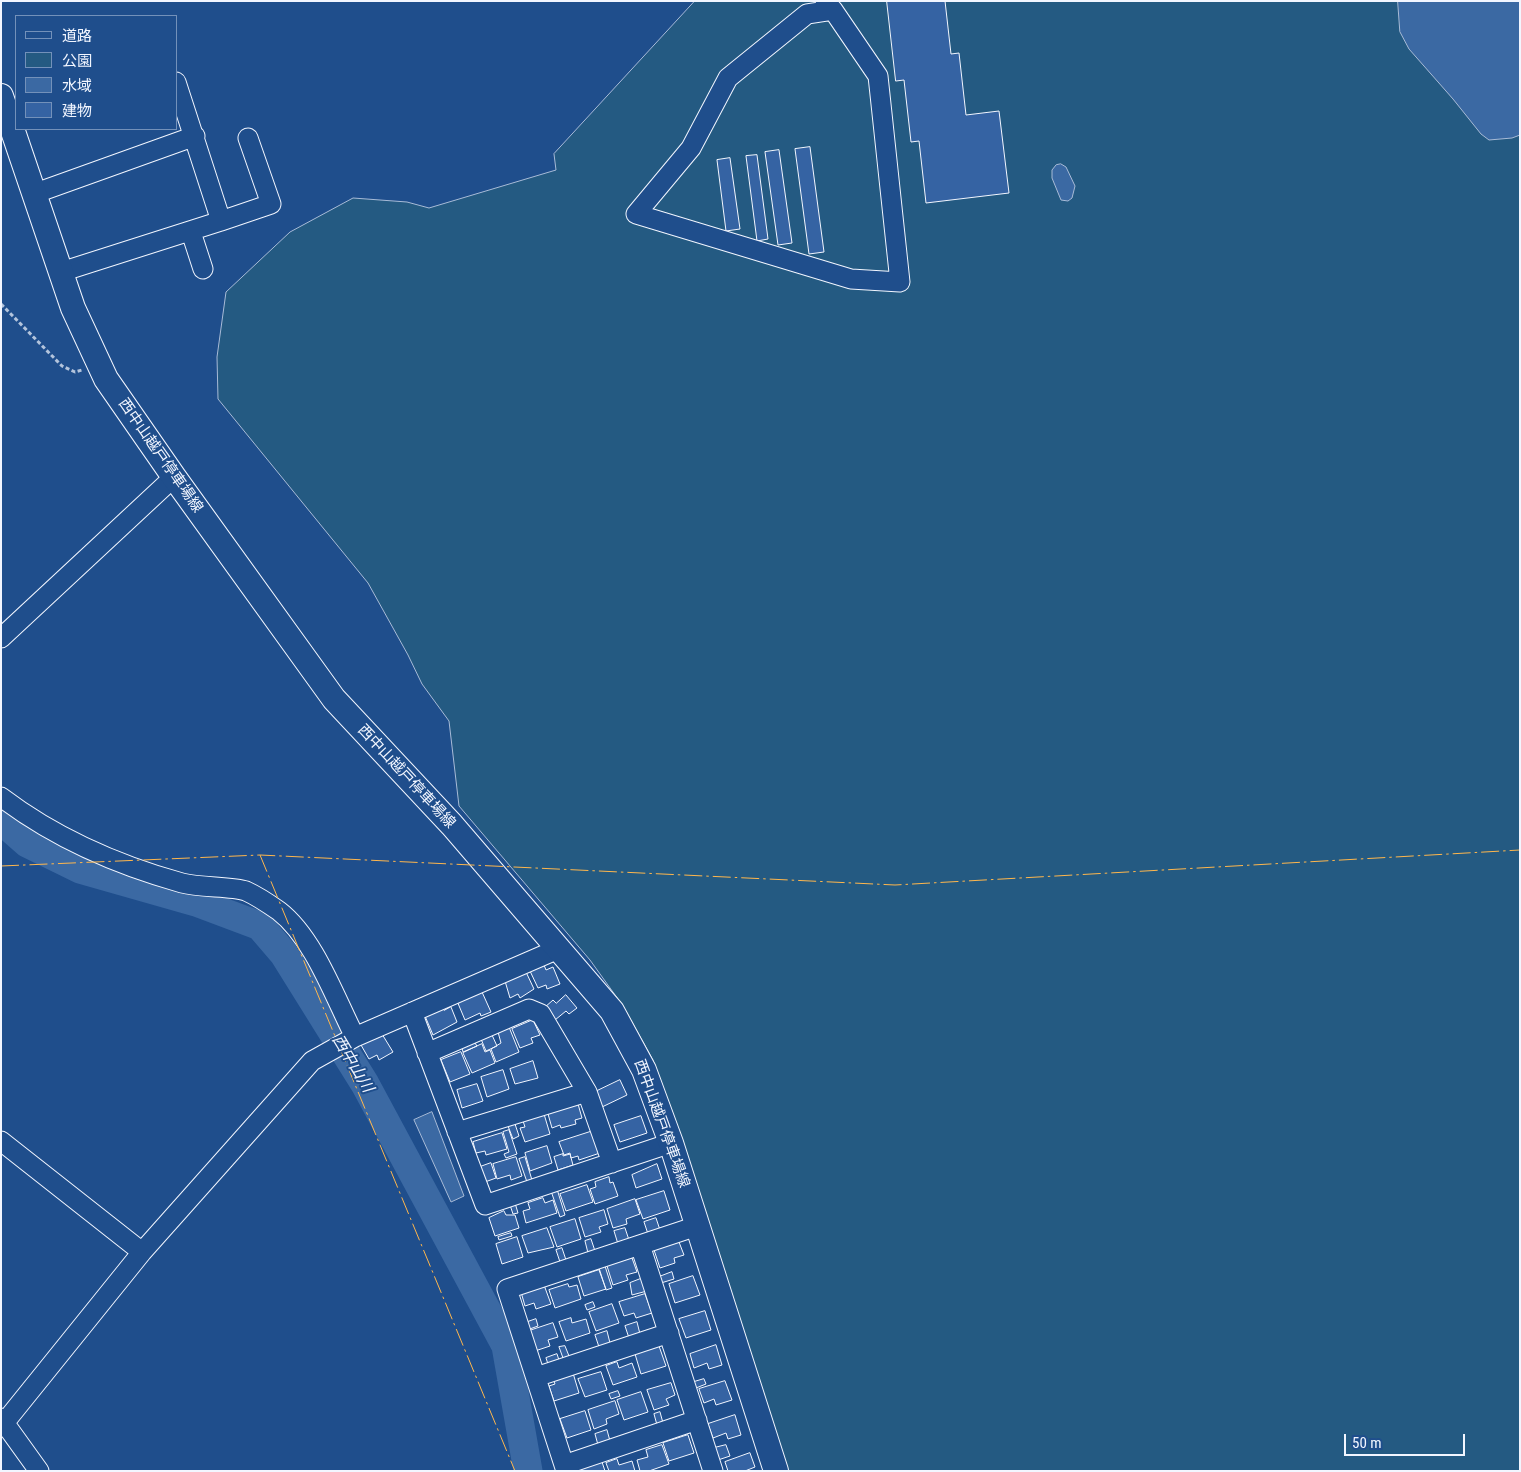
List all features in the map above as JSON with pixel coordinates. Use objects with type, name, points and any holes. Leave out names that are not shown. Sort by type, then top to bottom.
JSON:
[{"type":"main road","name":"西中山越戸停車場線","points":[[7,100],[15,126]]},
{"type":"main road","name":"西中山越戸停車場線","points":[[16,130],[73,308],[106,379],[334,699],[452,825],[612,1011],[644,1070],[671,1143],[776,1471]]},
{"type":"street","points":[[829,6],[878,76],[900,282],[850,279],[636,214],[691,148],[728,78],[807,14],[829,6]]},
{"type":"street","points":[[178,88],[221,221]]},
{"type":"street","points":[[36,193],[195,136]]},
{"type":"street","points":[[61,272],[191,232],[271,204],[248,138]]},
{"type":"street","points":[[191,232],[202,269]]},
{"type":"street","points":[[1,638],[174,477]]},
{"type":"street","points":[[1,797],[57,834],[103,856],[146,873],[197,887],[245,891],[280,912],[308,943],[353,1038]]},
{"type":"street","points":[[39,1471],[3,1423],[142,1252],[312,1061],[353,1038],[558,948]]},
{"type":"street","points":[[427,1053],[529,1009],[541,1014],[587,1092],[612,1163]]},
{"type":"street","points":[[412,1012],[485,1205],[671,1143]]},
{"type":"street","points":[[457,1132],[587,1092]]},
{"type":"street","points":[[1,1141],[142,1252]]},
{"type":"street","points":[[697,1226],[507,1289],[565,1468],[697,1420]]},
{"type":"street","points":[[640,1245],[713,1471]]},
{"type":"street","points":[[536,1377],[669,1333]]},
{"type":"path","points":[[1,304],[62,366],[75,372],[99,364]]},
{"type":"green space","points":[[695,1],[1520,1],[1520,1471],[787,1471],[653,1060],[623,1006],[590,960],[459,806],[449,721],[422,684],[368,583],[218,399],[217,357],[226,292],[290,232],[353,198],[407,202],[429,208],[556,170],[554,154]]},
{"type":"water","points":[[1398,1],[1520,1],[1520,135],[1512,138],[1489,140],[1481,134],[1409,49],[1400,32]]},
{"type":"water","points":[[1061,164],[1066,167],[1075,186],[1072,198],[1068,201],[1061,200],[1052,178],[1052,170],[1056,165]]},
{"type":"water","points":[[432,1112],[464,1196],[451,1202],[414,1120]]},
{"type":"building","points":[[887,1],[945,1],[951,54],[959,53],[966,115],[999,111],[1009,193],[926,203],[919,141],[911,142],[904,80],[896,81]]},
{"type":"building","points":[[810,147],[824,252],[809,254],[795,149]]},
{"type":"building","points":[[779,150],[792,243],[778,245],[765,152]]},
{"type":"building","points":[[757,155],[768,239],[757,241],[746,156]]},
{"type":"building","points":[[730,158],[740,229],[726,231],[717,160]]},
{"type":"building","points":[[544,965],[546,970],[553,967],[560,984],[547,989],[546,985],[538,988],[530,971]]},
{"type":"building","points":[[526,972],[534,989],[520,998],[518,994],[510,998],[505,981]]},
{"type":"building","points":[[482,992],[491,1012],[481,1016],[480,1013],[465,1020],[457,1001]]},
{"type":"building","points":[[566,995],[577,1008],[569,1014],[566,1011],[555,1020],[544,1008],[553,1000],[556,1003]]},
{"type":"building","points":[[451,1007],[457,1022],[433,1035],[425,1016],[443,1008],[444,1010]]},
{"type":"building","points":[[533,1020],[540,1035],[531,1038],[533,1043],[520,1048],[512,1029]]},
{"type":"building","points":[[509,1027],[519,1052],[496,1062],[491,1049],[501,1043],[498,1032]]},
{"type":"building","points":[[382,1034],[393,1052],[379,1060],[377,1055],[369,1059],[361,1045]]},
{"type":"building","points":[[492,1035],[497,1046],[486,1051],[481,1039]]},
{"type":"building","points":[[475,1043],[477,1046],[463,1052],[462,1048]]},
{"type":"building","points":[[482,1044],[485,1052],[490,1050],[495,1063],[472,1073],[463,1053]]},
{"type":"building","points":[[461,1052],[470,1074],[450,1082],[441,1060]]},
{"type":"building","points":[[533,1061],[538,1078],[515,1084],[510,1069]]},
{"type":"building","points":[[503,1070],[509,1089],[487,1097],[481,1077]]},
{"type":"building","points":[[620,1080],[627,1095],[602,1107],[595,1092]]},
{"type":"building","points":[[477,1084],[483,1101],[462,1108],[457,1090]]},
{"type":"building","points":[[578,1104],[582,1118],[575,1120],[576,1124],[561,1128],[560,1125],[552,1128],[548,1114]]},
{"type":"building","points":[[544,1114],[550,1134],[525,1142],[520,1128],[525,1127],[523,1121]]},
{"type":"building","points":[[641,1116],[647,1133],[620,1142],[614,1125]]},
{"type":"building","points":[[515,1124],[519,1136],[513,1139],[508,1126]]},
{"type":"building","points":[[509,1130],[517,1154],[506,1158],[504,1154],[509,1152],[503,1132]]},
{"type":"building","points":[[593,1131],[600,1153],[579,1160],[578,1156],[571,1158],[570,1153],[564,1155],[559,1142]]},
{"type":"building","points":[[502,1133],[507,1149],[486,1155],[485,1151],[476,1153],[473,1142]]},
{"type":"building","points":[[547,1146],[552,1163],[530,1171],[525,1153]]},
{"type":"building","points":[[563,1154],[563,1156],[570,1154],[573,1165],[558,1170],[554,1157]]},
{"type":"building","points":[[516,1157],[522,1176],[511,1180],[510,1175],[497,1179],[493,1164]]},
{"type":"building","points":[[525,1157],[532,1180],[527,1182],[519,1159]]},
{"type":"building","points":[[491,1163],[496,1178],[485,1182],[480,1167]]},
{"type":"building","points":[[657,1164],[662,1179],[636,1188],[632,1175]]},
{"type":"building","points":[[609,1177],[610,1183],[613,1182],[618,1196],[595,1204],[590,1189],[596,1187],[595,1182]]},
{"type":"building","points":[[587,1185],[593,1202],[566,1211],[560,1194]]},
{"type":"building","points":[[557,1189],[565,1215],[560,1217],[551,1191]]},
{"type":"building","points":[[664,1191],[670,1210],[643,1219],[636,1200]]},
{"type":"building","points":[[543,1198],[545,1203],[553,1200],[557,1213],[526,1223],[523,1211],[530,1209],[528,1203]]},
{"type":"building","points":[[635,1199],[640,1214],[626,1219],[627,1224],[613,1228],[607,1209]]},
{"type":"building","points":[[515,1203],[518,1213],[513,1214],[510,1205]]},
{"type":"building","points":[[604,1210],[608,1224],[599,1227],[601,1232],[585,1237],[579,1218]]},
{"type":"building","points":[[504,1211],[506,1215],[515,1215],[519,1228],[495,1236],[489,1218]]},
{"type":"building","points":[[656,1218],[660,1230],[648,1234],[644,1222]]},
{"type":"building","points":[[575,1219],[581,1239],[557,1247],[550,1227]]},
{"type":"building","points":[[547,1228],[554,1247],[528,1253],[522,1236]]},
{"type":"building","points":[[625,1228],[629,1240],[618,1244],[614,1231]]},
{"type":"building","points":[[511,1233],[512,1236],[499,1240],[498,1237]]},
{"type":"building","points":[[517,1237],[523,1257],[502,1264],[496,1244]]},
{"type":"building","points":[[591,1239],[595,1251],[588,1253],[585,1241]]},
{"type":"building","points":[[679,1242],[684,1255],[674,1258],[675,1263],[660,1268],[654,1250]]},
{"type":"building","points":[[562,1248],[566,1260],[560,1262],[556,1250]]},
{"type":"building","points":[[632,1258],[637,1272],[626,1275],[628,1280],[613,1285],[607,1266]]},
{"type":"building","points":[[605,1266],[612,1288],[606,1290],[599,1268]]},
{"type":"building","points":[[599,1270],[606,1289],[584,1296],[578,1277]]},
{"type":"building","points":[[672,1272],[674,1279],[661,1283],[659,1277]]},
{"type":"building","points":[[693,1276],[700,1295],[675,1303],[669,1284]]},
{"type":"building","points":[[643,1278],[647,1291],[632,1295],[630,1283]]},
{"type":"building","points":[[568,1284],[569,1287],[577,1285],[581,1299],[555,1308],[549,1290]]},
{"type":"building","points":[[544,1285],[551,1304],[536,1309],[534,1303],[525,1306],[521,1292]]},
{"type":"building","points":[[645,1294],[652,1313],[636,1318],[634,1313],[624,1316],[619,1302]]},
{"type":"building","points":[[593,1302],[595,1307],[587,1310],[585,1305]]},
{"type":"building","points":[[612,1304],[619,1323],[596,1331],[589,1312]]},
{"type":"building","points":[[705,1311],[711,1330],[686,1338],[679,1319]]},
{"type":"building","points":[[571,1318],[572,1323],[586,1319],[590,1333],[566,1341],[559,1322]]},
{"type":"building","points":[[536,1319],[538,1326],[527,1330],[525,1323]]},
{"type":"building","points":[[637,1322],[640,1334],[629,1338],[625,1326]]},
{"type":"building","points":[[553,1323],[558,1337],[548,1340],[550,1346],[535,1351],[529,1331]]},
{"type":"building","points":[[607,1331],[610,1343],[599,1347],[595,1335]]},
{"type":"building","points":[[716,1345],[722,1365],[709,1369],[707,1363],[694,1368],[690,1354]]},
{"type":"building","points":[[565,1346],[569,1356],[563,1358],[559,1347]]},
{"type":"building","points":[[659,1346],[666,1366],[641,1374],[635,1354]]},
{"type":"building","points":[[557,1354],[559,1360],[548,1364],[546,1358]]},
{"type":"building","points":[[617,1362],[619,1368],[632,1363],[637,1377],[613,1385],[606,1366]]},
{"type":"building","points":[[601,1372],[607,1390],[585,1397],[578,1379]]},
{"type":"building","points":[[573,1373],[579,1393],[554,1401],[549,1386],[555,1384],[553,1379]]},
{"type":"building","points":[[704,1379],[706,1384],[696,1388],[694,1382]]},
{"type":"building","points":[[725,1381],[732,1400],[716,1405],[714,1399],[704,1403],[699,1389]]},
{"type":"building","points":[[671,1383],[675,1395],[666,1399],[669,1405],[654,1410],[647,1390]]},
{"type":"building","points":[[618,1391],[620,1396],[611,1399],[609,1394]]},
{"type":"building","points":[[641,1392],[648,1412],[624,1420],[617,1400]]},
{"type":"building","points":[[615,1401],[619,1414],[606,1419],[607,1424],[594,1429],[588,1410]]},
{"type":"building","points":[[585,1411],[591,1430],[567,1438],[560,1419]]},
{"type":"building","points":[[660,1412],[663,1423],[657,1425],[654,1414]]},
{"type":"building","points":[[735,1415],[741,1435],[728,1439],[726,1433],[713,1438],[708,1424]]},
{"type":"building","points":[[607,1430],[610,1441],[598,1445],[595,1434]]},
{"type":"building","points":[[688,1435],[694,1453],[669,1461],[663,1443]]},
{"type":"building","points":[[662,1445],[669,1464],[649,1471],[640,1471],[637,1460],[648,1457],[646,1450]]},
{"type":"building","points":[[726,1445],[730,1456],[718,1460],[714,1448]]},
{"type":"building","points":[[750,1453],[755,1467],[745,1471],[728,1471],[725,1462]]},
{"type":"building","points":[[617,1459],[619,1465],[632,1461],[635,1471],[609,1471],[606,1463]]},
{"type":"building","points":[[602,1462],[605,1471],[578,1471],[578,1470]]},
{"type":"waterway","name":"西中山川","points":[[1,820],[27,843],[80,869],[196,902],[260,926],[284,954],[365,1084],[506,1346],[528,1471]]},
{"type":"power","points":[[1,866],[260,855],[895,885],[1520,850]]},
{"type":"power","points":[[260,855],[515,1471]]}]
